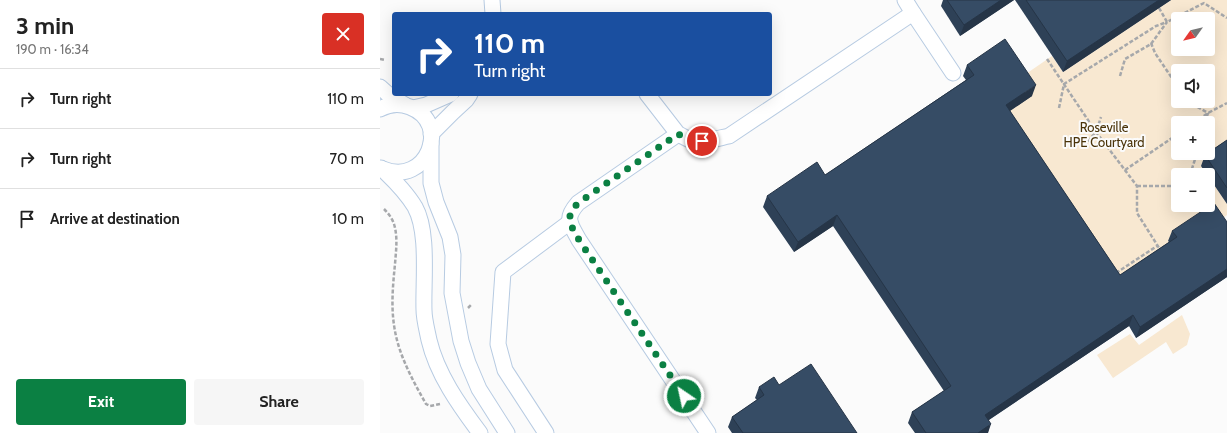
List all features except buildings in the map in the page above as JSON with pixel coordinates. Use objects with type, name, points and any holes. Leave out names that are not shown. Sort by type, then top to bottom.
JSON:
[{"type":"street","points":[[492,0],[493,12]]},
{"type":"street","points":[[905,0],[953,73]]},
{"type":"street","points":[[650,96],[678,134],[693,141],[711,140],[729,136],[913,14]]},
{"type":"street","points":[[380,87],[390,96],[410,107],[426,119],[431,139],[431,183],[436,202],[450,237],[453,256],[452,294],[456,319],[468,363],[479,389],[492,428],[490,433]]},
{"type":"street","points":[[380,109],[389,105],[398,104],[410,107],[426,105],[446,96]]},
{"type":"street","points":[[381,168],[397,172],[413,169],[420,164],[425,158],[431,139],[453,112],[469,96]]},
{"type":"street","points":[[678,134],[578,203],[570,212],[570,222],[579,240],[708,433]]},
{"type":"street","points":[[381,168],[406,193],[416,208],[421,220],[424,241],[424,312],[429,341],[439,370],[452,394],[480,433]]},
{"type":"street","points":[[546,433],[505,370],[498,344],[503,272],[570,222]]},
{"type":"street","points":[[479,389],[506,433]]},
{"type":"path","points":[[1059,108],[1064,84],[1156,26],[1167,22],[1204,2],[1227,18]]},
{"type":"path","points":[[1159,8],[1167,22]]},
{"type":"path","points":[[1120,76],[1125,59],[1151,43],[1167,22]]},
{"type":"path","points":[[1151,43],[1154,52],[1171,77]]},
{"type":"path","points":[[380,59],[385,60]]},
{"type":"path","points":[[1047,59],[1096,132],[1137,186],[1137,213],[1163,254]]},
{"type":"path","points":[[1204,116],[1227,103]]},
{"type":"path","points":[[1198,108],[1208,113]]},
{"type":"path","points":[[1084,146],[1096,132],[1101,117]]},
{"type":"path","points":[[1125,170],[1171,139]]},
{"type":"path","points":[[1137,186],[1171,186]]},
{"type":"path","points":[[384,208],[394,224],[396,234],[392,307],[393,323],[398,347],[426,404],[430,406],[440,404]]},
{"type":"path","points":[[1116,274],[1157,246]]},
{"type":"green space","name":"Roseville HPE Courtyard","points":[[1171,0],[1227,0],[1227,148],[1215,156],[1215,116],[1171,116],[1171,160],[1210,160],[1201,166],[1202,168],[1171,168],[1171,212],[1215,212],[1215,186],[1227,204],[1227,215],[1216,223],[1169,241],[1173,248],[1116,286],[1002,116],[1020,78],[1052,56],[1063,72]]},
{"type":"green space","points":[[1182,315],[1190,334],[1187,345],[1173,354],[1166,342],[1113,378],[1097,355],[1130,334],[1139,345]]},
{"type":"route","points":[[684,396],[579,240],[570,222],[570,212],[578,203],[678,134],[693,141],[702,141]]}]
